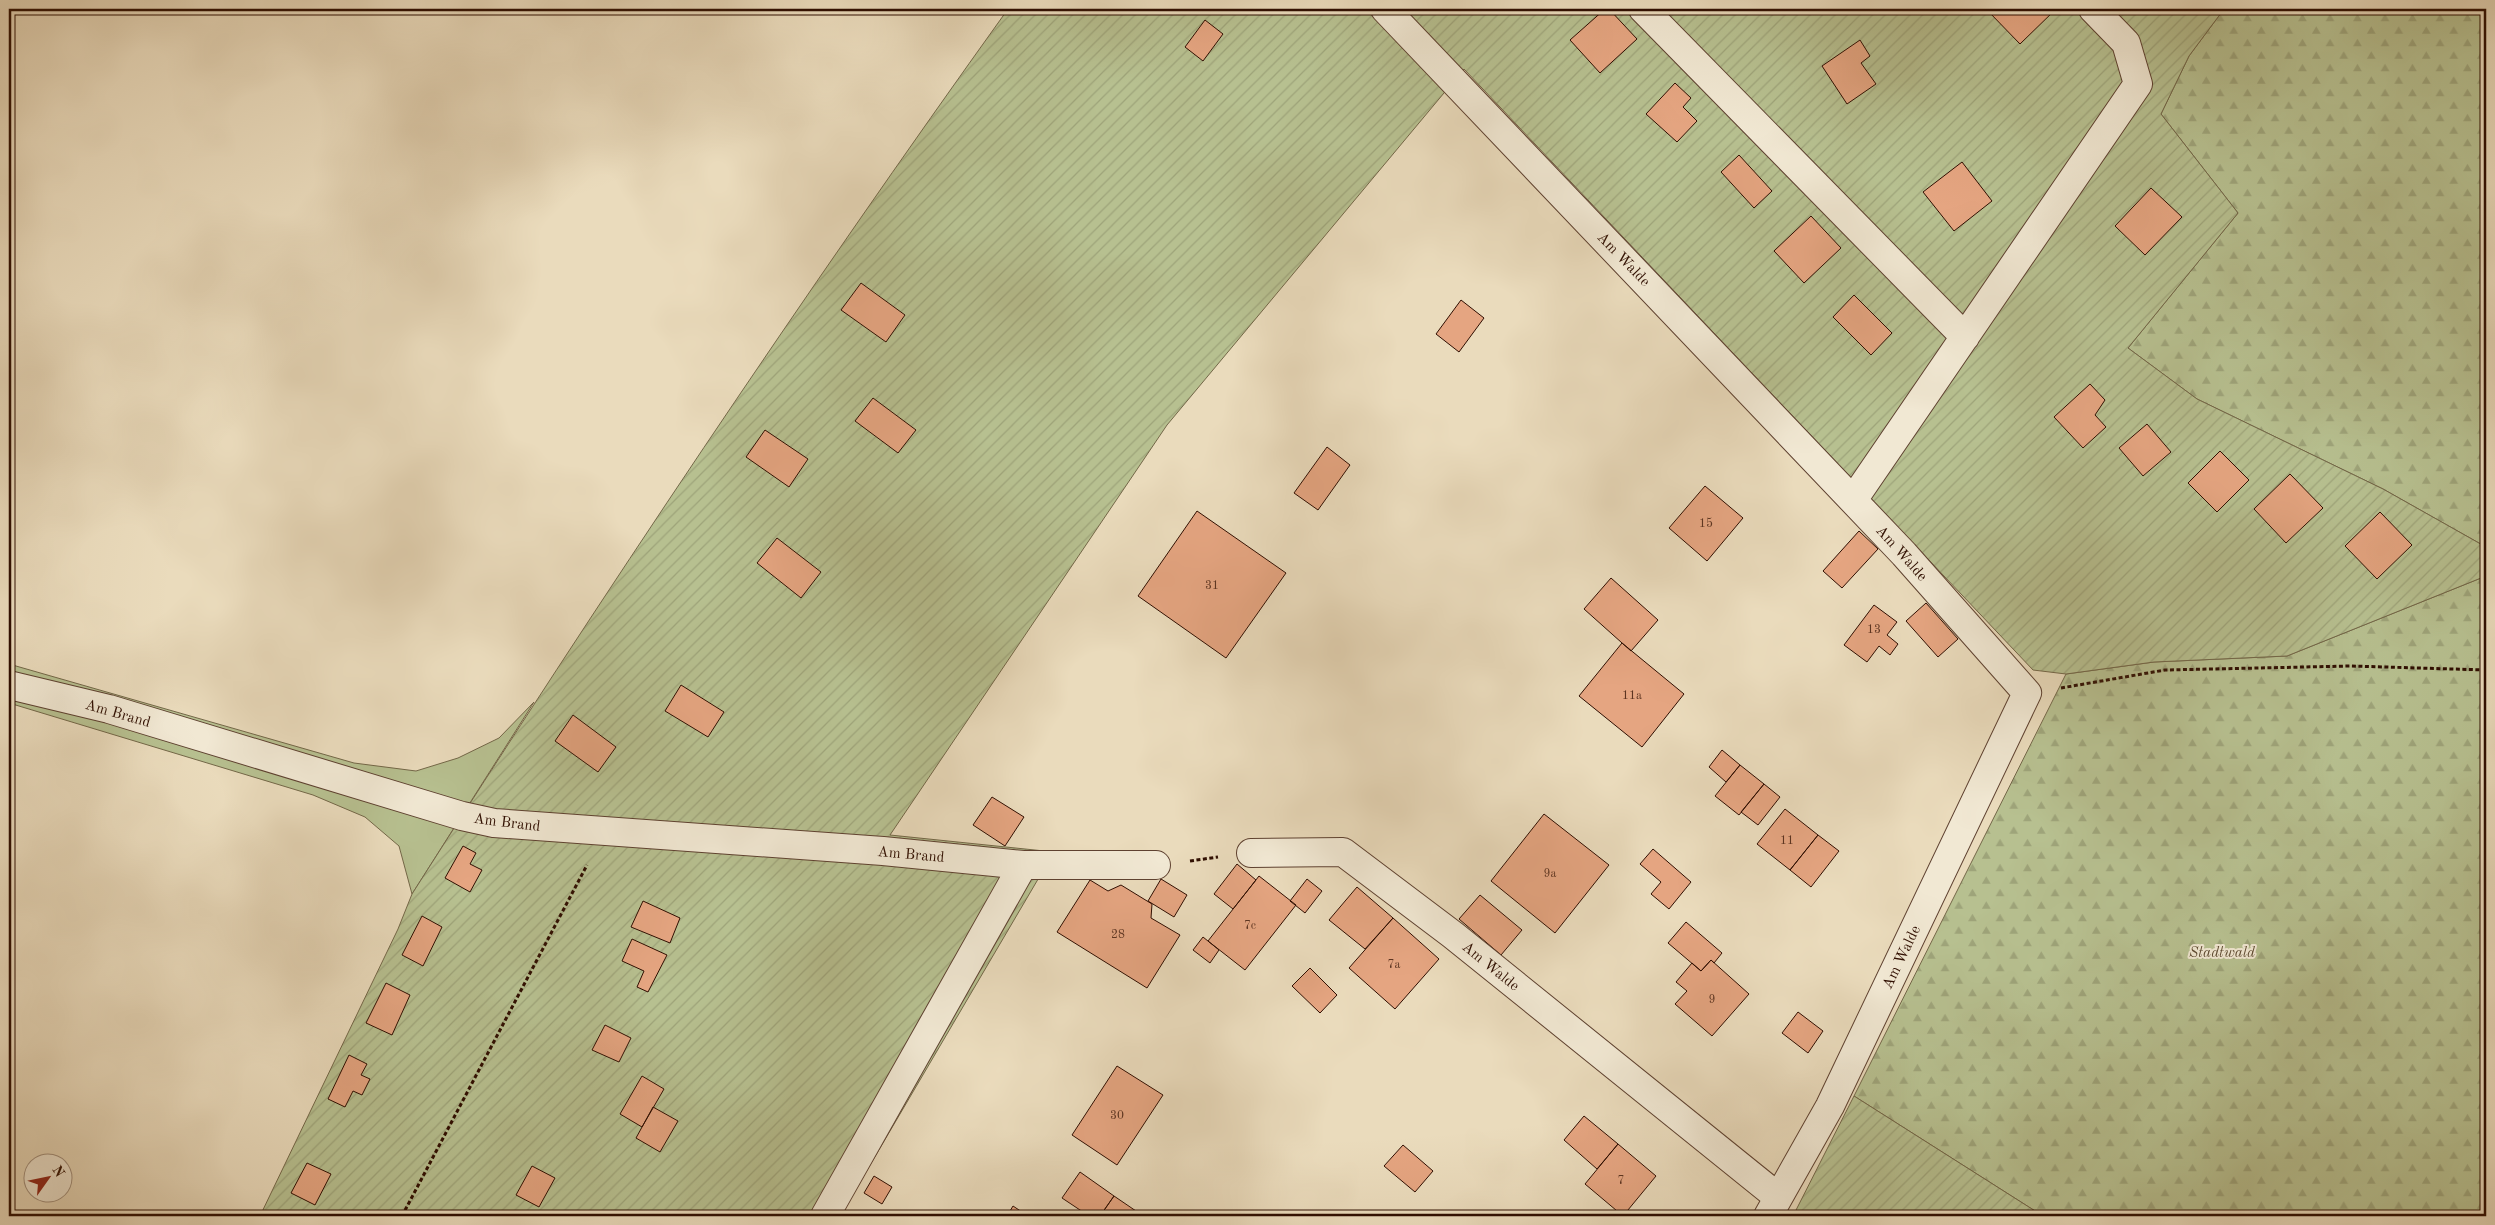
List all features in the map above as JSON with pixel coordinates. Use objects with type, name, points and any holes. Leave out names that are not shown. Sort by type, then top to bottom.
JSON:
[{"type":"street","name":"Am Walde","points":[[1251,853],[1343,852],[1452,935],[1773,1207],[1830,1106],[2027,693],[1904,554],[1386,9]]},
{"type":"street","points":[[1643,9],[1965,337]]},
{"type":"street","points":[[1853,500],[2138,84],[2126,43],[2093,9]]},
{"type":"street","name":"Am Brand","points":[[9,685],[108,709],[462,816],[494,823],[882,851],[1023,865],[1156,865]]},
{"type":"street","points":[[825,1216],[1023,865]]},
{"type":"path","points":[[2027,693],[2164,670],[2350,666],[2486,670]]},
{"type":"path","points":[[402,1216],[604,832]]},
{"type":"path","points":[[1156,865],[1251,853]]},
{"type":"green space","points":[[1008,9],[2224,9],[2189,56],[2161,114],[2238,213],[2128,348],[2197,399],[2383,489],[2486,547],[2486,576],[2287,656],[2154,662],[2066,674],[2033,670],[1464,69],[1167,425],[890,835],[1054,852],[840,1216],[260,1216],[398,929],[412,894],[704,447],[854,227]]},
{"type":"green space","points":[[2224,9],[2486,9],[2486,547],[2383,489],[2197,399],[2128,348],[2238,213],[2161,114],[2189,56]]},
{"type":"green space","name":"Stadtwald","points":[[2486,576],[2486,1216],[2043,1216],[1854,1096],[2066,674],[2154,662],[2287,656]]},
{"type":"green space","points":[[9,664],[354,763],[416,771],[458,758],[499,738],[534,702],[412,894],[399,846],[365,817],[313,795],[9,703]]},
{"type":"green space","points":[[1854,1096],[2043,1216],[1793,1216]]},
{"type":"building","points":[[1605,9],[1609,9],[1637,39],[1600,73],[1570,40]]},
{"type":"building","points":[[1990,9],[2056,9],[2020,44],[1988,11]]},
{"type":"building","points":[[1205,20],[1223,34],[1203,61],[1185,47]]},
{"type":"building","points":[[1860,40],[1870,56],[1861,63],[1876,84],[1847,104],[1822,66]]},
{"type":"building","points":[[1675,83],[1691,98],[1683,107],[1697,121],[1677,142],[1646,114]]},
{"type":"building","points":[[1739,155],[1772,191],[1754,208],[1721,172]]},
{"type":"building","points":[[1962,162],[1992,201],[1954,231],[1923,192]]},
{"type":"building","points":[[2151,188],[2182,217],[2145,255],[2115,226]]},
{"type":"building","points":[[1811,216],[1841,248],[1804,283],[1774,251]]},
{"type":"building","points":[[861,283],[905,315],[886,342],[841,310]]},
{"type":"building","points":[[1854,295],[1892,333],[1871,355],[1833,317]]},
{"type":"building","points":[[1461,300],[1484,318],[1459,352],[1436,334]]},
{"type":"building","points":[[2090,384],[2105,400],[2095,415],[2106,427],[2083,448],[2054,417]]},
{"type":"building","points":[[873,398],[916,430],[898,453],[855,421]]},
{"type":"building","points":[[2147,424],[2171,452],[2143,476],[2119,448]]},
{"type":"building","points":[[765,430],[808,459],[789,487],[746,457]]},
{"type":"building","points":[[1327,447],[1350,465],[1318,510],[1294,493]]},
{"type":"building","points":[[2220,451],[2249,480],[2217,512],[2188,483]]},
{"type":"building","points":[[2290,474],[2323,508],[2286,543],[2254,509]]},
{"type":"building","points":[[1705,486],[1743,518],[1707,561],[1669,528]]},
{"type":"building","points":[[1197,511],[1286,573],[1226,658],[1138,596]]},
{"type":"building","points":[[2380,512],[2412,545],[2377,579],[2345,546]]},
{"type":"building","points":[[1859,531],[1878,549],[1842,588],[1823,571]]},
{"type":"building","points":[[777,538],[821,572],[801,598],[757,563]]},
{"type":"building","points":[[1611,578],[1658,620],[1631,651],[1584,609]]},
{"type":"building","points":[[1926,603],[1958,639],[1938,657],[1906,621]]},
{"type":"building","points":[[1874,605],[1897,622],[1887,635],[1898,644],[1890,655],[1879,646],[1867,662],[1844,645]]},
{"type":"building","points":[[1622,643],[1684,694],[1642,747],[1579,696]]},
{"type":"building","points":[[681,685],[724,712],[708,737],[665,711]]},
{"type":"building","points":[[573,715],[616,747],[598,772],[555,741]]},
{"type":"building","points":[[1722,750],[1740,765],[1726,782],[1709,767]]},
{"type":"building","points":[[1740,765],[1764,784],[1739,815],[1715,796]]},
{"type":"building","points":[[1764,784],[1780,797],[1758,825],[1741,812]]},
{"type":"building","points":[[992,797],[1024,817],[1005,846],[973,825]]},
{"type":"building","points":[[1785,809],[1818,835],[1790,870],[1757,844]]},
{"type":"building","points":[[1544,814],[1609,865],[1555,933],[1491,881]]},
{"type":"building","points":[[1818,835],[1839,851],[1811,887],[1790,870]]},
{"type":"building","points":[[463,846],[476,853],[470,864],[482,870],[470,892],[445,878]]},
{"type":"building","points":[[1653,849],[1691,882],[1669,909],[1651,894],[1661,882],[1640,864]]},
{"type":"building","points":[[1237,864],[1256,880],[1233,909],[1214,894]]},
{"type":"building","points":[[1259,876],[1296,905],[1245,970],[1208,941]]},
{"type":"building","points":[[1161,879],[1187,895],[1174,917],[1148,901]]},
{"type":"building","points":[[1307,879],[1322,891],[1305,913],[1290,901]]},
{"type":"building","points":[[1090,880],[1108,891],[1121,885],[1152,904],[1151,918],[1180,935],[1147,988],[1057,932]]},
{"type":"building","points":[[1357,887],[1393,918],[1365,949],[1329,920]]},
{"type":"building","points":[[1480,895],[1522,930],[1501,955],[1459,919]]},
{"type":"building","points":[[643,901],[680,918],[670,943],[631,927]]},
{"type":"building","points":[[422,916],[442,927],[423,966],[402,955]]},
{"type":"building","points":[[1393,918],[1439,959],[1395,1009],[1349,968]]},
{"type":"building","points":[[1686,922],[1722,953],[1714,963],[1711,960],[1701,971],[1668,943]]},
{"type":"building","points":[[1203,937],[1219,950],[1210,963],[1193,950]]},
{"type":"building","points":[[632,939],[667,955],[648,992],[637,987],[644,971],[622,961]]},
{"type":"building","points":[[1711,960],[1749,994],[1712,1036],[1675,1004],[1687,991],[1676,982],[1692,963],[1701,971]]},
{"type":"building","points":[[1310,968],[1337,995],[1320,1013],[1292,986]]},
{"type":"building","points":[[386,983],[410,995],[392,1035],[366,1023]]},
{"type":"building","points":[[1798,1012],[1823,1031],[1808,1053],[1782,1033]]},
{"type":"building","points":[[605,1025],[631,1038],[619,1062],[592,1050]]},
{"type":"building","points":[[349,1055],[367,1064],[361,1075],[370,1079],[362,1095],[353,1091],[345,1107],[328,1099]]},
{"type":"building","points":[[1117,1066],[1163,1095],[1117,1165],[1072,1135]]},
{"type":"building","points":[[642,1076],[664,1089],[642,1127],[620,1114]]},
{"type":"building","points":[[653,1107],[678,1121],[660,1152],[636,1138]]},
{"type":"building","points":[[1584,1116],[1618,1144],[1597,1169],[1564,1140]]},
{"type":"building","points":[[1618,1144],[1656,1176],[1623,1216],[1585,1184]]},
{"type":"building","points":[[1403,1145],[1433,1171],[1415,1192],[1384,1166]]},
{"type":"building","points":[[307,1163],[331,1174],[315,1205],[291,1193]]},
{"type":"building","points":[[532,1166],[555,1178],[539,1207],[516,1195]]},
{"type":"building","points":[[1080,1172],[1114,1196],[1100,1216],[1089,1216],[1062,1198]]},
{"type":"building","points":[[874,1176],[892,1187],[882,1204],[864,1193]]},
{"type":"building","points":[[1114,1196],[1136,1211],[1132,1216],[1100,1216]]},
{"type":"building","points":[[1013,1206],[1028,1216],[1007,1216]]}]
